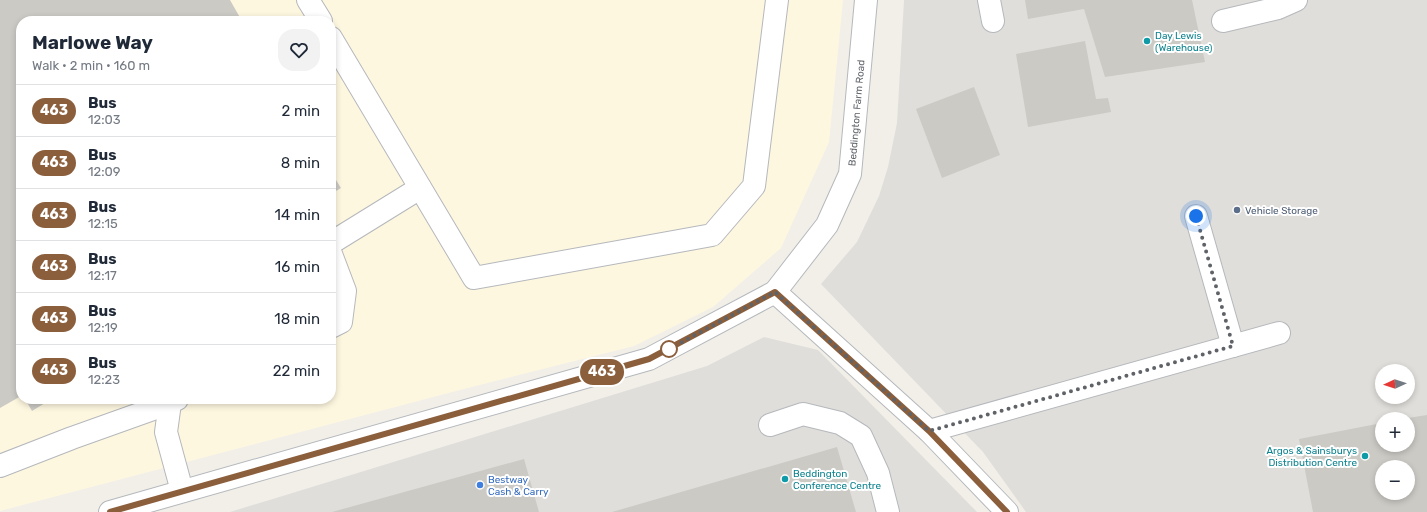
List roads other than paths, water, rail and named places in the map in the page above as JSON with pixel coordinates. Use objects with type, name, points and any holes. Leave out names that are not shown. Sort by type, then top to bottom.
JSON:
[{"type":"street","points":[[308,0],[318,16]]},
{"type":"street","points":[[336,46],[474,278],[712,235],[754,186],[777,0]]},
{"type":"street","name":"Beddington Farm Road","points":[[110,512],[649,359],[775,292],[827,226],[850,174],[866,0]]},
{"type":"street","points":[[1223,21],[1278,8],[1296,0]]},
{"type":"street","points":[[336,240],[420,188]]},
{"type":"street","points":[[1196,216],[1233,346]]},
{"type":"street","points":[[336,268],[344,291],[341,322],[336,324]]},
{"type":"street","points":[[775,292],[929,431],[1007,512]]},
{"type":"street","points":[[929,431],[1279,333]]},
{"type":"street","points":[[0,466],[166,404]]},
{"type":"street","points":[[173,404],[166,432],[182,491]]},
{"type":"street","points":[[770,425],[803,414],[840,423],[861,436],[878,473],[888,512]]},
{"type":"place","name":"Day Lewis (Warehouse)","points":[[1147,41]]},
{"type":"place","name":"Vehicle Storage","points":[[1237,210]]},
{"type":"place","name":"Argos & Sainsburys Distribution Centre","points":[[1365,456]]},
{"type":"place","name":"Beddington Conference Centre","points":[[785,479]]},
{"type":"place","name":"Bestway Cash & Carry","points":[[480,485]]}]
